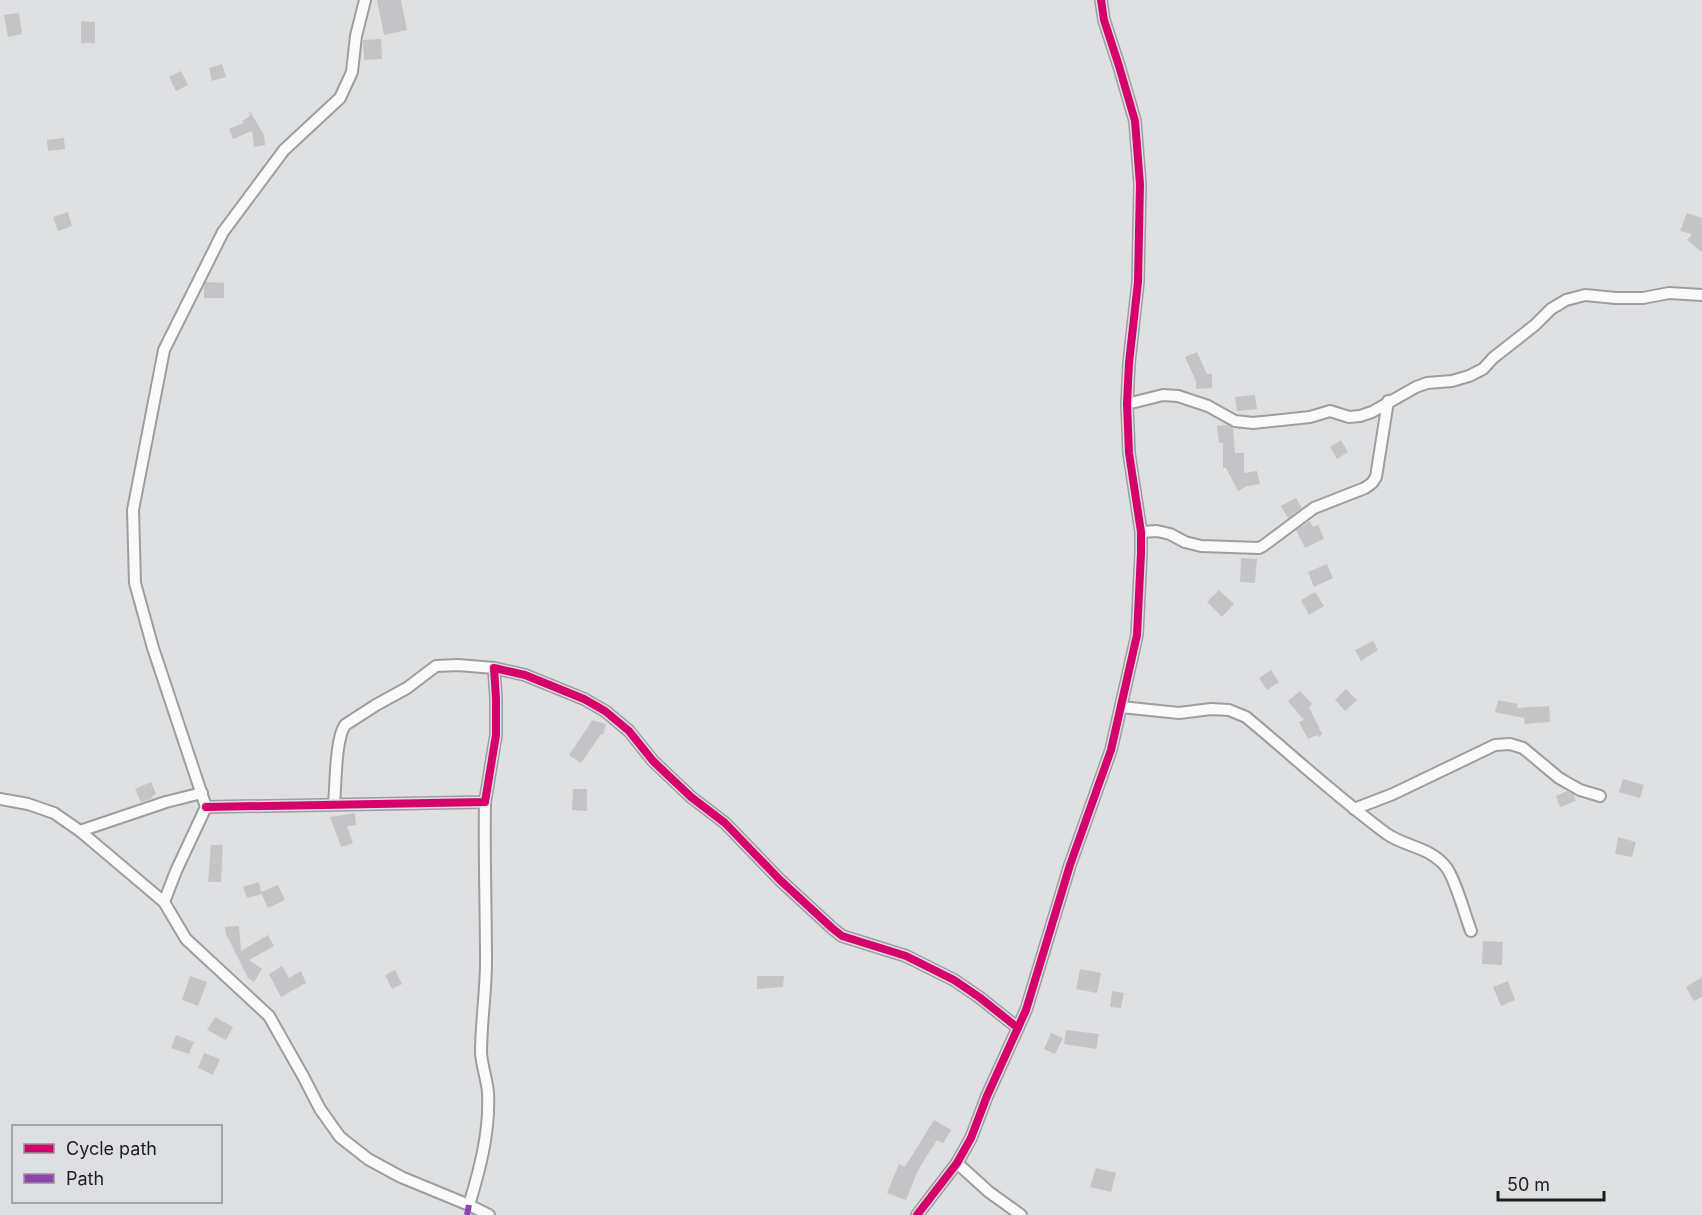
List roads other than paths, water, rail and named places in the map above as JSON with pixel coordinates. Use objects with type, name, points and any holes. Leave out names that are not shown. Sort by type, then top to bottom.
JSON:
[{"type":"street","points":[[164,902],[206,807],[153,648],[135,583],[133,510],[164,350],[223,232],[284,150],[340,99],[352,72],[356,36],[365,0]]},
{"type":"street","points":[[917,1215],[957,1163],[971,1138],[987,1096],[1026,1010],[1070,866],[1111,750],[1137,635],[1142,553],[1129,453],[1127,404],[1138,282],[1140,184],[1135,122],[1104,20],[1101,0]]},
{"type":"street","points":[[1127,404],[1162,395],[1178,396],[1208,406],[1235,421],[1253,423],[1310,417],[1330,411],[1349,417],[1360,416],[1372,412],[1416,387],[1427,383],[1452,381],[1483,369],[1551,309],[1566,300],[1585,295],[1616,298],[1643,298],[1669,293],[1702,295]]},
{"type":"street","points":[[1141,532],[1157,531],[1201,546],[1259,548],[1263,546],[1314,508],[1365,488],[1371,483],[1376,477],[1388,401]]},
{"type":"street","points":[[334,804],[339,748],[345,725],[407,688],[436,666],[494,668],[525,675],[584,699],[605,711],[629,731],[653,761],[691,797],[725,823],[780,880],[842,936],[906,956],[954,980],[1018,1028]]},
{"type":"street","points":[[469,1205],[478,1175],[488,1123],[488,1090],[482,1070],[481,1052],[486,964],[485,802],[496,735],[494,668]]},
{"type":"street","points":[[1121,707],[1179,713],[1211,709],[1229,710],[1246,717],[1354,809],[1392,837],[1419,847],[1440,860],[1449,869],[1471,931]]},
{"type":"street","points":[[1354,809],[1375,802],[1495,745],[1510,744],[1523,748],[1559,778],[1580,790],[1600,796]]},
{"type":"street","points":[[80,831],[166,802],[202,793]]},
{"type":"street","points":[[0,799],[28,804],[54,813],[80,831],[164,902],[186,939],[269,1016],[320,1109],[340,1137],[368,1160],[401,1177],[489,1215]]},
{"type":"street","points":[[206,807],[485,802]]},
{"type":"street","points":[[957,1163],[989,1192],[1021,1215]]}]
